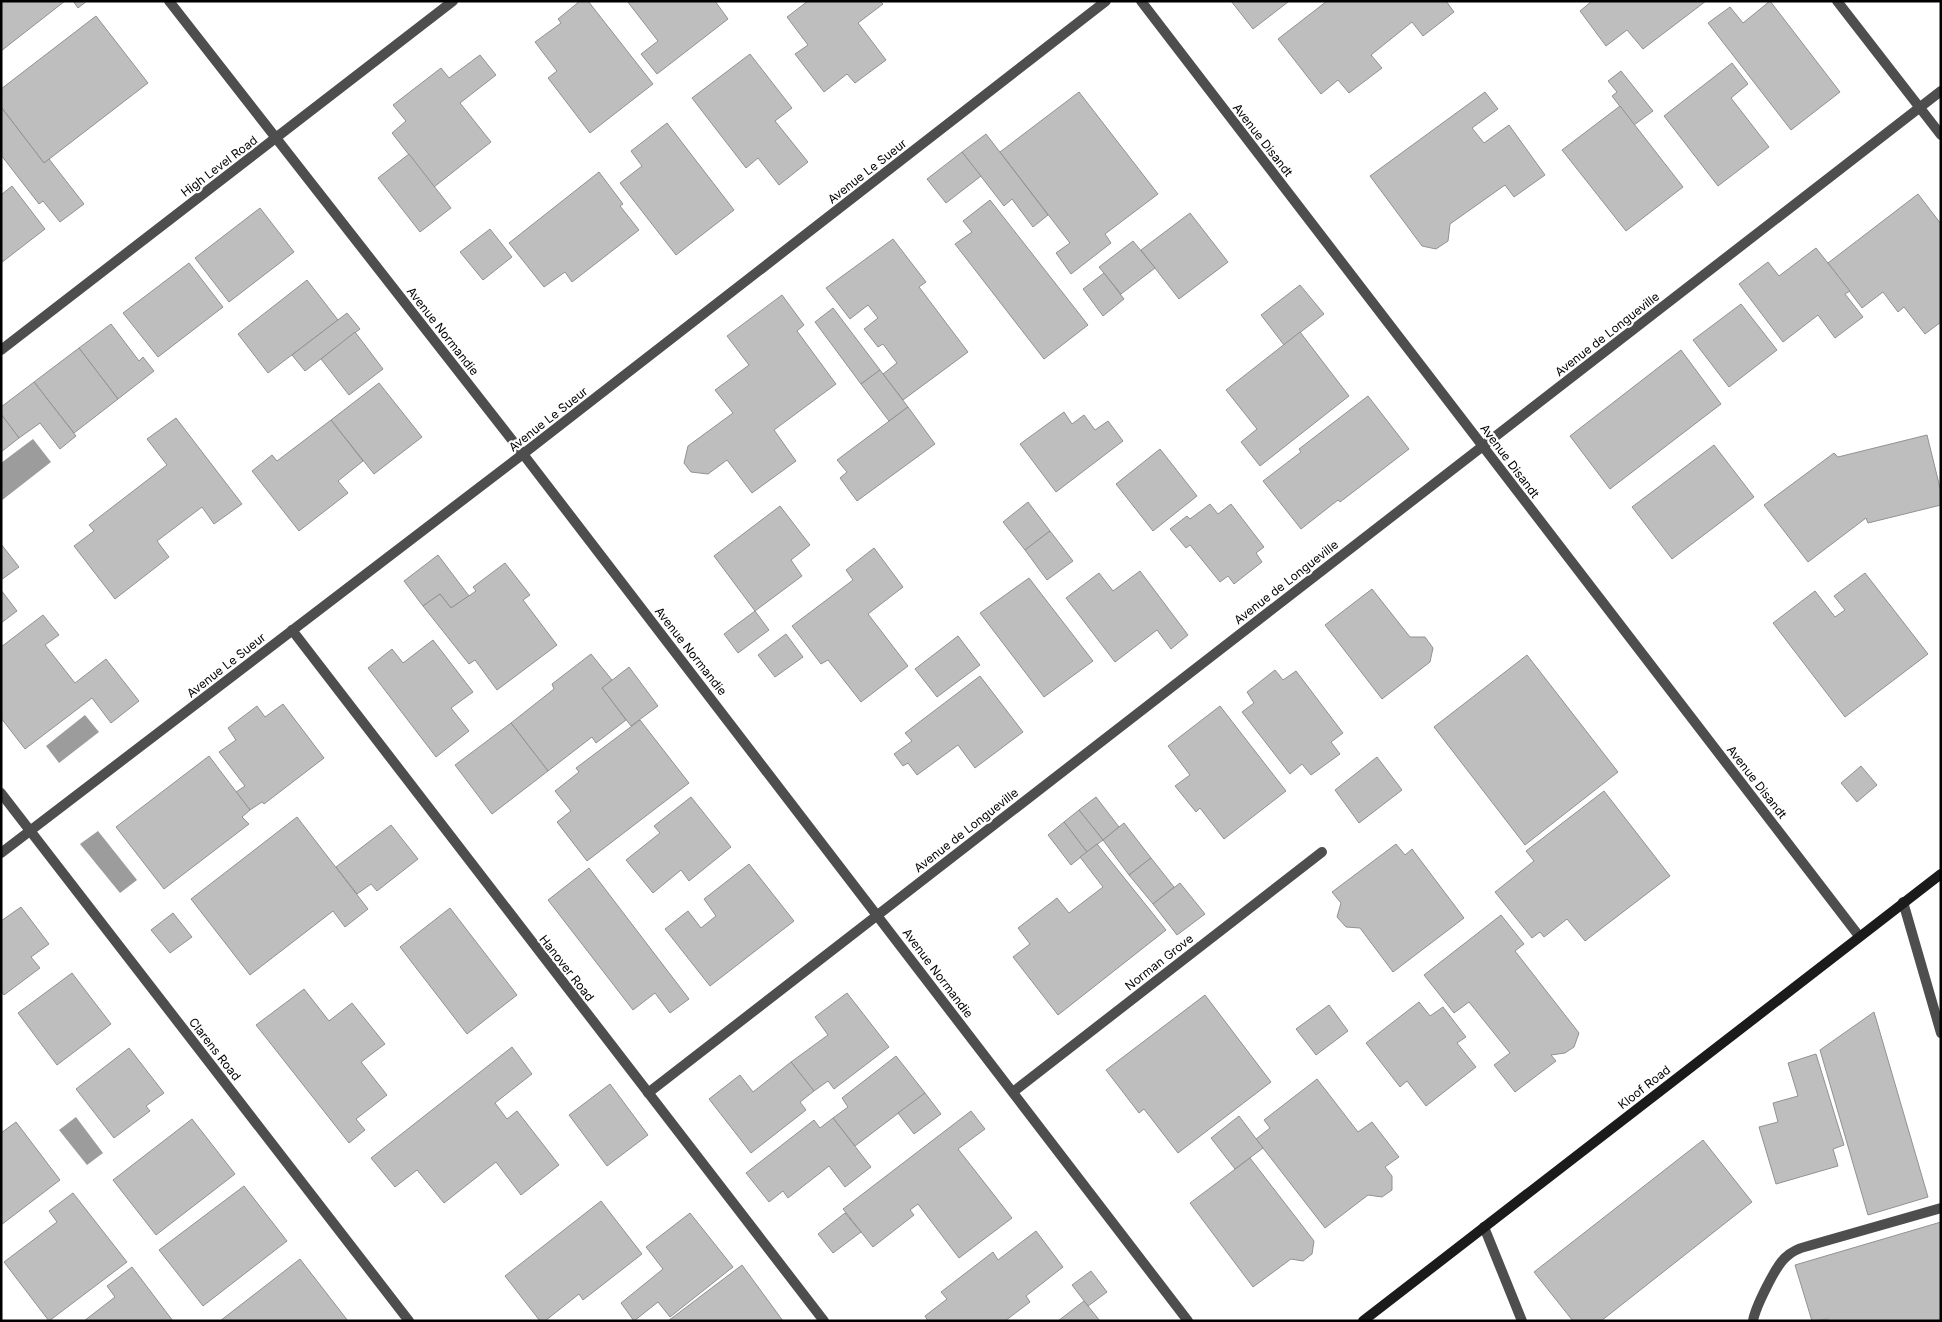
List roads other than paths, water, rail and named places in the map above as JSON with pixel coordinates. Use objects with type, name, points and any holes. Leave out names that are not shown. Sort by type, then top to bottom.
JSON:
[{"type":"main road","name":"Kloof Road","points":[[1363,1321],[1941,874]]},
{"type":"street","name":"Avenue Normandie","points":[[169,1],[523,454],[878,914],[1188,1321]]},
{"type":"street","name":"High Level Road","points":[[1,350],[452,1]]},
{"type":"street","name":"Avenue Le Sueur","points":[[1,853],[523,454],[1106,1]]},
{"type":"street","name":"Avenue Disandt","points":[[1141,1],[1860,936]]},
{"type":"street","points":[[1837,1],[1941,135]]},
{"type":"street","name":"Avenue de Longueville","points":[[648,1093],[1941,91]]},
{"type":"street","name":"Hanover Road","points":[[292,630],[824,1321]]},
{"type":"street","name":"Clarens Road","points":[[1,793],[409,1321]]},
{"type":"street","name":"Norman Grove","points":[[1013,1092],[1322,852]]},
{"type":"street","points":[[1903,902],[1941,1033]]},
{"type":"street","points":[[1753,1321],[1755,1311],[1786,1256],[1808,1246],[1941,1208]]},
{"type":"street","points":[[1484,1226],[1522,1321]]}]
